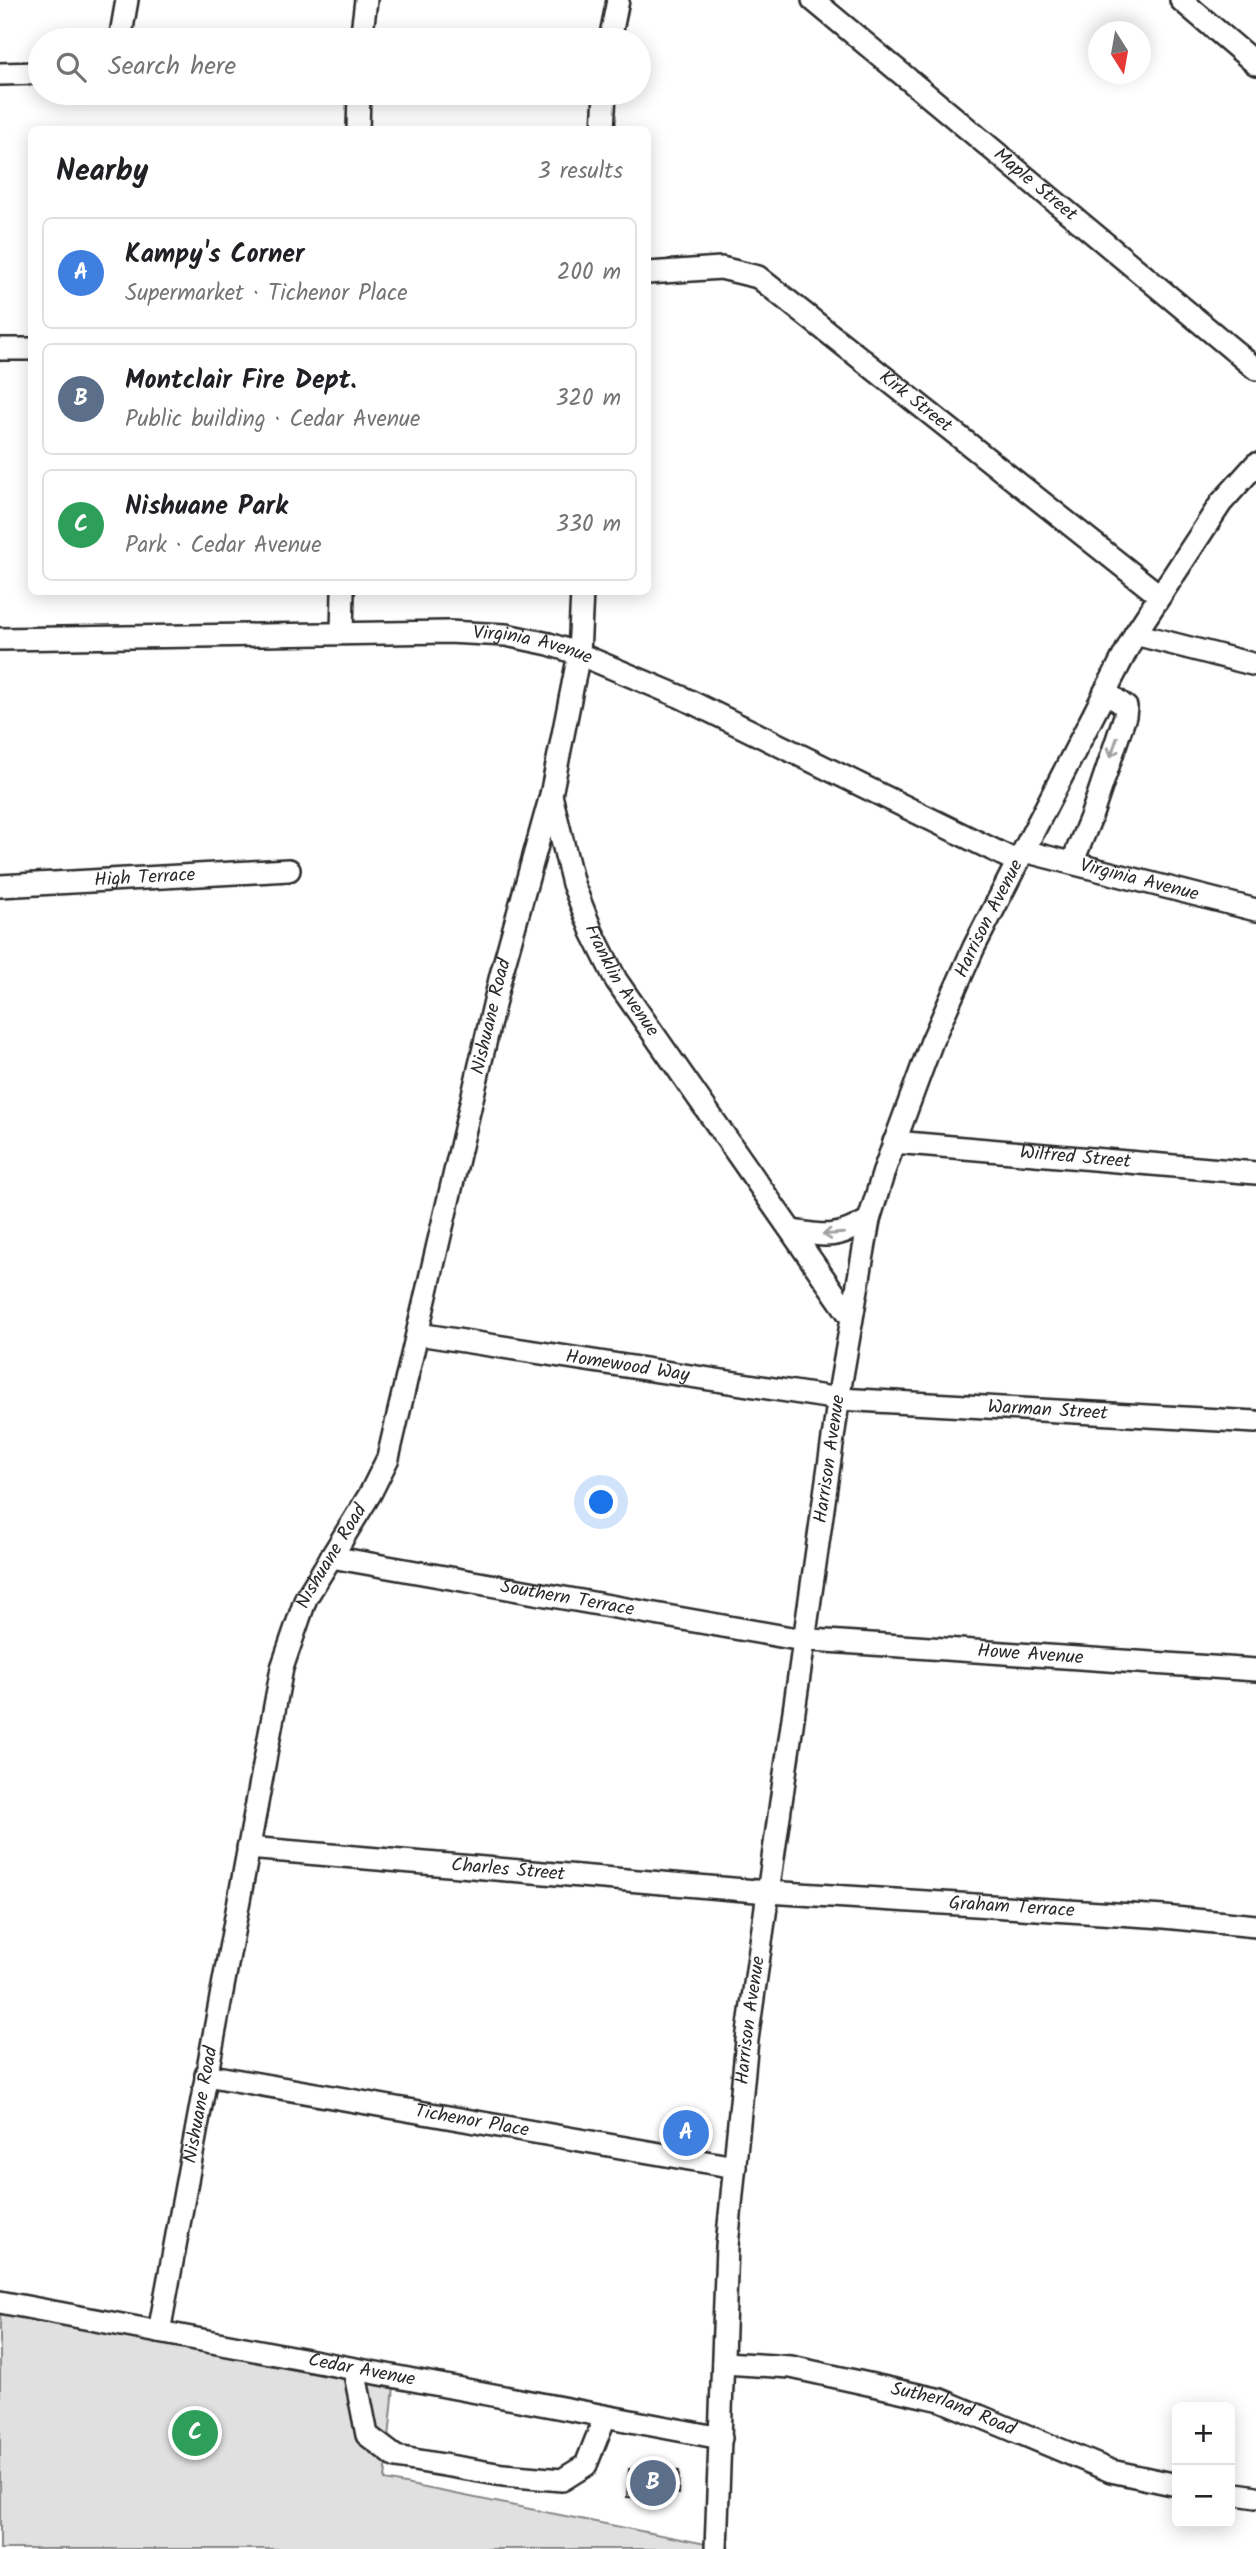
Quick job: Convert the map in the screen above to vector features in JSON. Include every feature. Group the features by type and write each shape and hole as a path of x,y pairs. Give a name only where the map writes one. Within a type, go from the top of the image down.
{"street":[{"path":"122,28 127,0"},
{"path":"362,28 366,0"},
{"path":"612,28 618,0"},
{"name":"Maple Street","path":"813,0 1256,369"},
{"path":"1181,0 1256,64"},
{"path":"0,75 28,74"},
{"path":"358,126 359,105"},
{"path":"603,126 604,105"},
{"name":"Kirk Street","path":"651,273 721,268 758,277 1160,596"},
{"path":"0,349 28,349"},
{"name":"Harrison Avenue","path":"716,2549 727,2246 747,2040 851,1317 869,1220 894,1142 932,1041 974,947 1105,691 1135,634 1221,503 1256,464"},
{"path":"342,633 343,595"},
{"name":"Franklin Avenue","path":"582,595 579,654 551,794 573,884 592,932 616,980 851,1317"},
{"name":"Virginia Avenue","path":"0,639 448,632 506,635 549,644 681,697 1021,856 1072,863 1256,910"},
{"path":"1135,634 1256,665"},
{"path":"1072,863 1091,817 1125,716 1126,707 1105,691"},
{"name":"Nishuane Road","path":"159,2332 282,1668 306,1598 370,1493 388,1458 501,975 551,794"},
{"name":"High Terrace","path":"0,887 289,870"},
{"name":"Wilfred Street","path":"894,1142 1256,1173"},
{"path":"793,1231 822,1236 846,1233 869,1220"},
{"name":"Homewood Way","path":"418,1334 839,1399"},
{"name":"Warman Street","path":"839,1399 1256,1422"},
{"name":"Southern Terrace","path":"331,1557 804,1639"},
{"name":"Howe Avenue","path":"804,1639 1256,1670"},
{"name":"Charles Street","path":"248,1848 768,1892"},
{"name":"Graham Terrace","path":"768,1892 1164,1917 1256,1926"},
{"name":"Tichenor Place","path":"206,2075 735,2167"},
{"name":"Cedar Avenue","path":"0,2302 720,2438"},
{"name":"Sutherland Road","path":"723,2363 791,2367 941,2400 1111,2472 1172,2484"},
{"path":"354,2369 367,2435 396,2457 503,2475 562,2480 586,2465 605,2417"},
{"path":"1235,2494 1256,2497"}],"shaded area":[{"path":"0,2305 394,2386 385,2480 711,2545 711,2549 0,2549"}],"building":[{"path":"629,2469 679,2471 678,2494 673,2494 672,2499 627,2497"}],"place":[{"name":"Kampy's Corner","path":"686,2133"},
{"name":"Nishuane Park","path":"195,2433"},
{"name":"Montclair Fire Dept.","path":"653,2483"}]}
